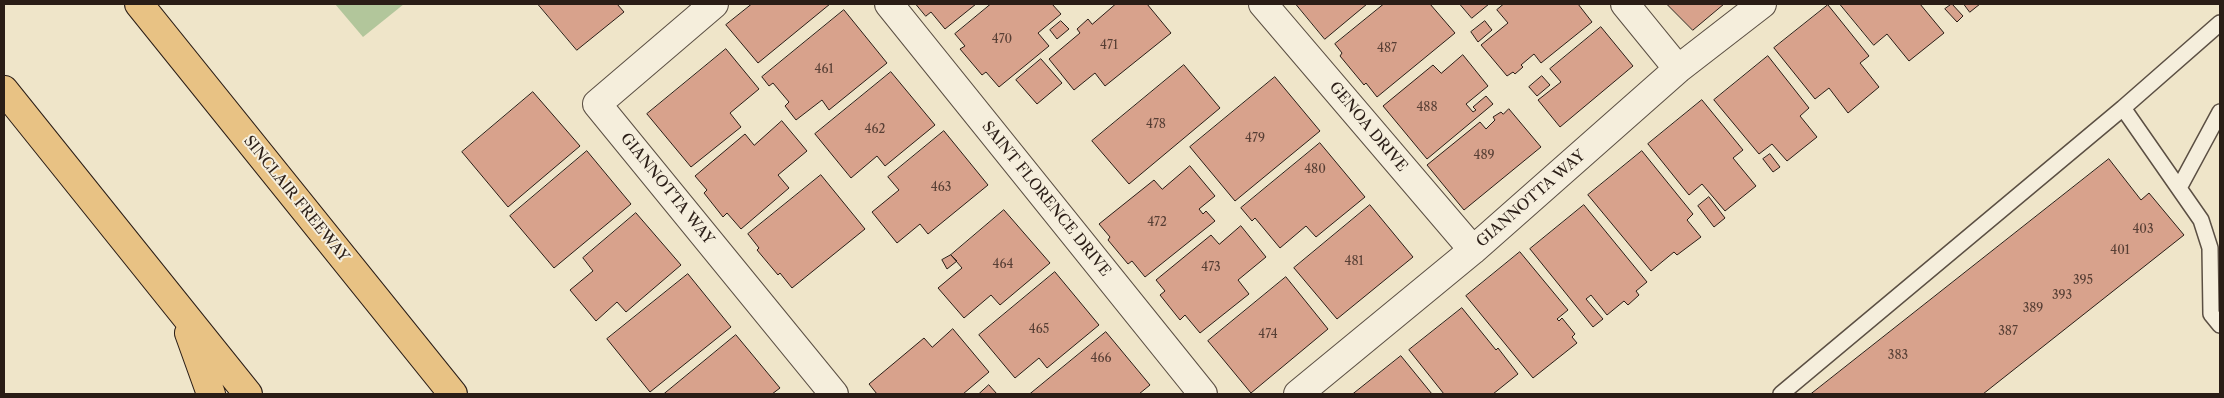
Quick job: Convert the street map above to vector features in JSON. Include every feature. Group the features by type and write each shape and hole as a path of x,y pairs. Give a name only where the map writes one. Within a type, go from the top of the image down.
{"highway":[{"name":"SINCLAIR FREEWAY","path":"139,4 453,394"},
{"path":"4,90 248,394"},
{"path":"276,174 468,394"},
{"path":"183,315 211,394"}],"street":[{"name":"GIANNOTTA WAY","path":"714,4 597,104 834,394"},
{"name":"SAINT FLORENCE DRIVE","path":"889,4 1203,394"},
{"name":"GENOA DRIVE","path":"1263,4 1473,250"},
{"path":"1625,4 1678,69"},
{"name":"GIANNOTTA WAY","path":"1298,394 1473,250 1678,69 1762,4"}],"lane":[{"path":"1782,394 2123,108 2220,23"},
{"path":"2123,108 2201,220 2210,248 2211,314 2220,325"},
{"path":"2179,188 2220,112"}],"green space":[{"path":"335,4 404,4 363,37"}],"building":[{"path":"538,4 617,4 624,12 577,50"},
{"path":"752,4 830,4 758,63 726,25"},
{"path":"916,4 976,4 945,29 931,12 926,16"},
{"path":"991,4 1052,4 1061,14 1038,33 1049,46 999,87 986,72 982,75 960,49 965,46 955,34"},
{"path":"1116,4 1147,4 1171,33 1105,86 1095,73 1074,90 1049,59 1080,33 1077,29 1088,19 1092,24"},
{"path":"1296,4 1367,4 1325,39"},
{"path":"1384,4 1430,4 1455,33 1377,97 1366,83 1364,85 1340,56 1342,53 1335,44"},
{"path":"1460,4 1489,4 1472,18"},
{"path":"1504,4 1578,4 1592,22 1541,63 1534,54 1521,65 1523,67 1515,74 1513,72 1507,76 1481,45 1508,23 1497,10"},
{"path":"1667,4 1724,4 1693,30"},
{"path":"1840,4 1920,4 1944,33 1909,61 1887,34 1874,45"},
{"path":"1952,4 1963,16 1957,22 1945,9"},
{"path":"1964,4 1980,4 1970,12"},
{"path":"1828,5 1869,56 1860,63 1879,87 1848,113 1829,88 1815,99 1774,48"},
{"path":"844,10 887,63 829,110 822,100 796,120 785,106 789,102 773,83 769,86 762,77"},
{"path":"1061,21 1069,29 1057,39 1050,30"},
{"path":"1485,21 1492,30 1478,42 1471,32"},
{"path":"1601,27 1633,66 1560,127 1538,100 1561,82 1550,69"},
{"path":"726,49 759,89 730,113 741,127 691,167 647,114"},
{"path":"1463,55 1488,86 1466,104 1473,112 1476,110 1473,107 1486,96 1493,104 1427,159 1383,106 1433,65 1441,73"},
{"path":"1768,56 1809,108 1800,116 1817,137 1787,161 1772,144 1759,154 1714,100"},
{"path":"1041,59 1062,83 1037,104 1016,80"},
{"path":"1184,65 1220,108 1129,184 1092,141"},
{"path":"891,72 935,125 885,166 877,156 851,178 815,134"},
{"path":"1542,76 1550,85 1537,96 1529,87"},
{"path":"1275,77 1320,131 1235,201 1190,147"},
{"path":"533,92 580,146 508,207 462,152"},
{"path":"1702,100 1743,150 1733,158 1756,186 1725,211 1702,184 1689,195 1648,144"},
{"path":"1509,109 1541,147 1464,210 1427,165 1480,122 1486,129 1495,120 1493,117 1501,112 1503,114"},
{"path":"782,121 807,151 778,175 789,188 741,229 727,213 723,217 704,193 707,190 695,176 745,134 754,145"},
{"path":"944,131 988,185 928,234 920,224 897,243 872,212 899,190 888,177"},
{"path":"1320,143 1365,197 1316,237 1306,226 1280,248 1255,218 1252,221 1241,208"},
{"path":"587,151 631,204 554,268 510,216"},
{"path":"1642,151 1693,214 1687,220 1701,237 1677,255 1674,252 1651,271 1588,195"},
{"path":"1770,154 1780,167 1773,172 1763,159"},
{"path":"2109,159 2141,200 2149,193 2184,235 1983,394 1811,394"},
{"path":"1190,166 1215,196 1199,209 1203,214 1206,211 1215,221 1145,277 1132,261 1128,264 1108,240 1110,237 1099,224 1154,180 1162,189"},
{"path":"821,175 865,229 792,288 757,250 759,248 748,234"},
{"path":"1709,197 1725,218 1714,227 1698,206"},
{"path":"1370,205 1413,257 1337,319 1294,268"},
{"path":"1584,205 1647,282 1636,291 1639,295 1628,305 1624,301 1607,315 1591,295 1586,299 1603,319 1593,327 1530,249"},
{"path":"1004,210 1050,263 1000,305 991,295 964,318 938,288 962,268 951,255"},
{"path":"636,213 681,265 626,312 617,302 596,321 570,290 593,271 583,258"},
{"path":"1241,226 1266,257 1238,280 1249,294 1200,333 1185,315 1180,320 1160,295 1165,291 1156,280 1211,235 1219,244"},
{"path":"1520,252 1568,310 1557,319 1559,321 1562,318 1575,334 1572,337 1577,343 1533,378 1466,296"},
{"path":"951,255 957,261 947,269 942,260"},
{"path":"1055,272 1099,325 1047,368 1039,358 1015,378 979,335"},
{"path":"688,274 731,327 650,392 607,339"},
{"path":"1286,277 1328,329 1251,393 1208,341"},
{"path":"1462,308 1496,350 1498,348 1518,374 1493,394 1444,394 1409,350"},
{"path":"953,329 989,372 963,394 877,394 869,384 924,338 932,347"},
{"path":"1106,332 1150,385 1139,394 1030,394"},
{"path":"736,335 780,388 772,394 664,394"},
{"path":"1401,356 1432,394 1353,394"},
{"path":"989,385 997,394 979,394"}]}
